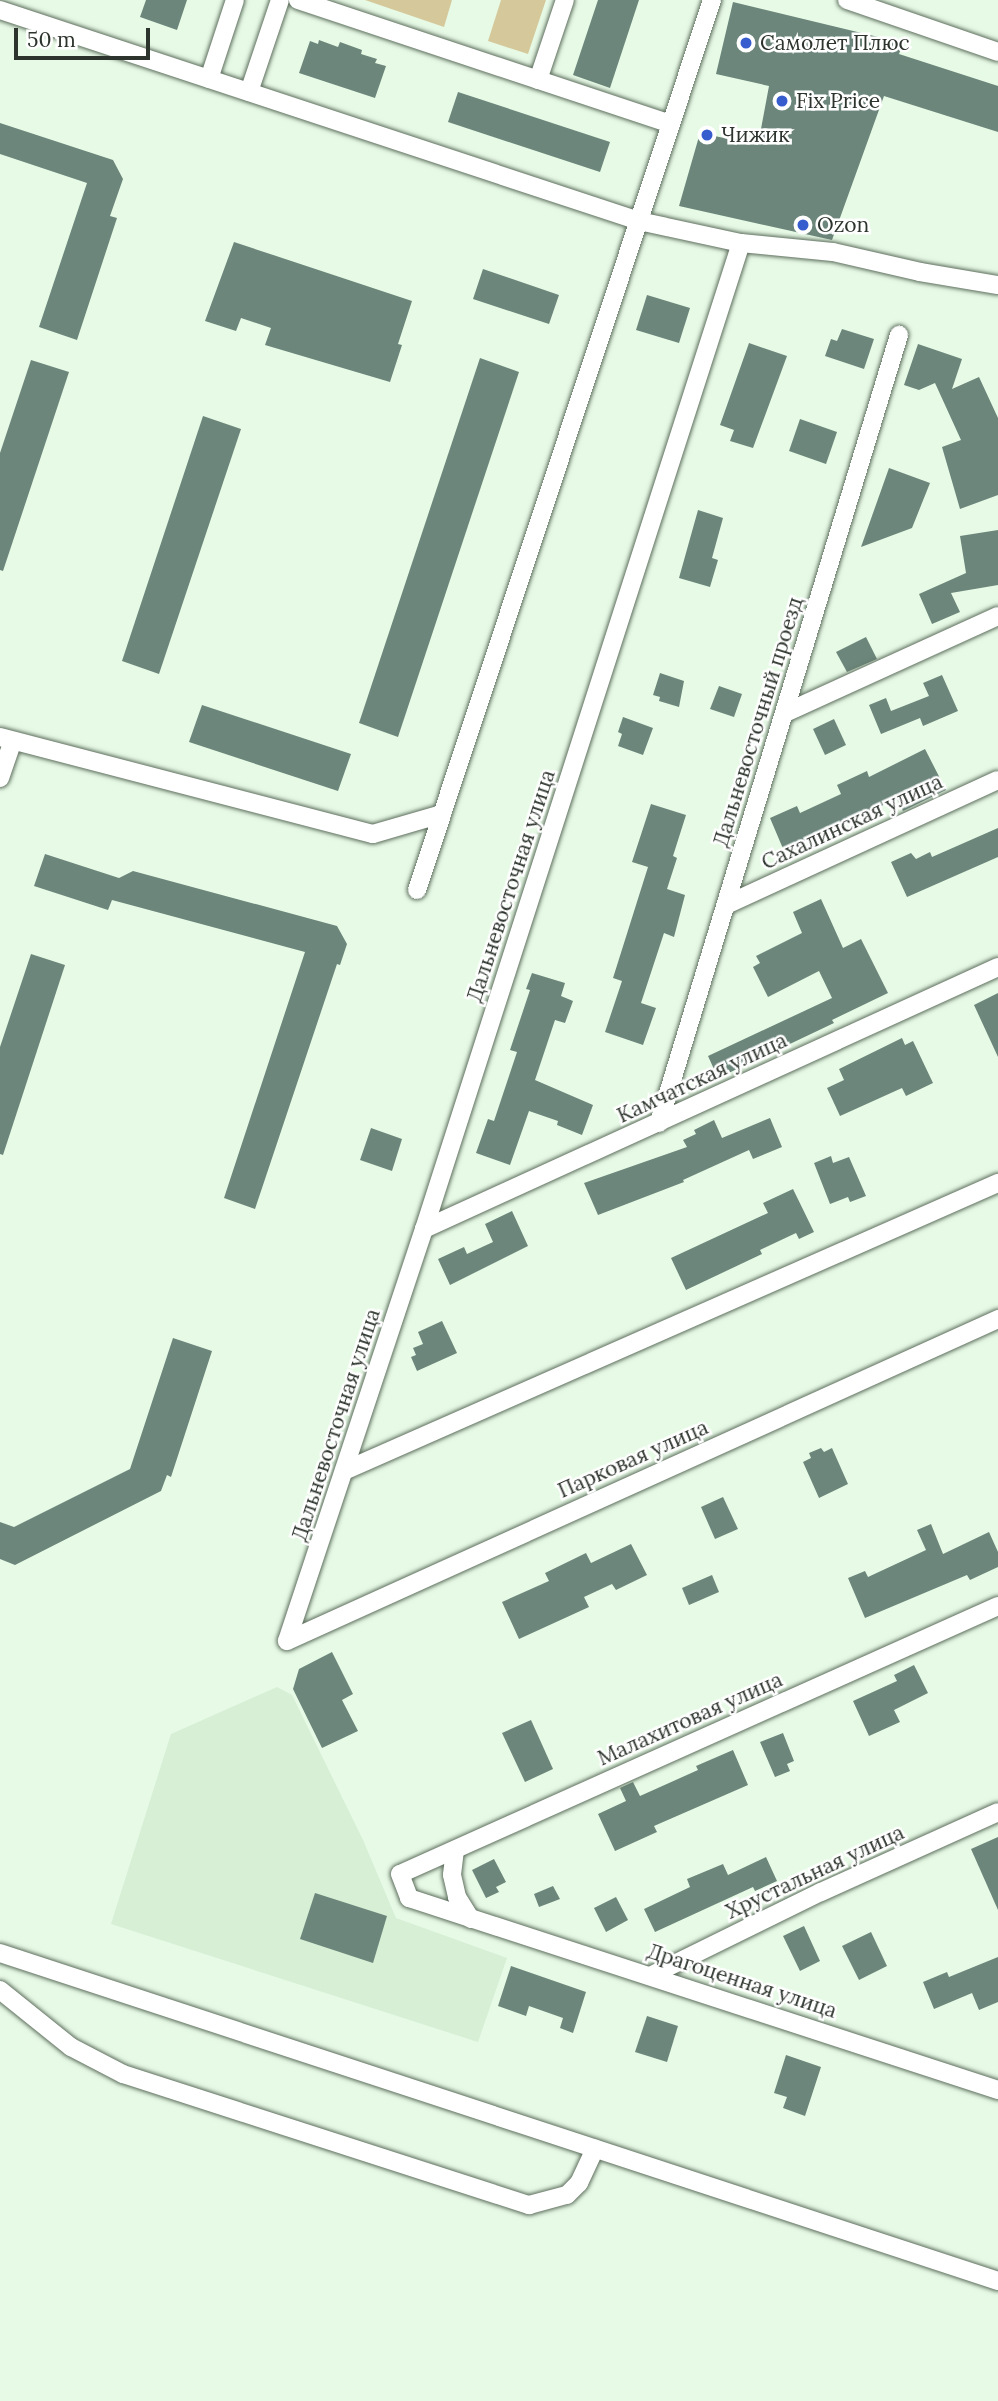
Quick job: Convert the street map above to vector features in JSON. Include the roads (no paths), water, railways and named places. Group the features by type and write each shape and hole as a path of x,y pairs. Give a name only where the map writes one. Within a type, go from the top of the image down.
{"street":[{"path":"209,79 235,0"},
{"path":"249,92 280,0"},
{"path":"298,0 671,124"},
{"path":"538,80 565,0"},
{"path":"417,890 712,0"},
{"path":"847,0 998,52"},
{"path":"0,10 639,221 741,243 833,253 998,285"},
{"name":"Дальневосточная улица","path":"287,1641 425,1229 741,243"},
{"name":"Дальневосточный проезд","path":"659,1123 899,335"},
{"path":"785,713 998,617"},
{"path":"0,778 6,739 373,834 442,814"},
{"name":"Сахалинская улица","path":"726,905 998,780"},
{"name":"Камчатская улица","path":"425,1229 998,967"},
{"path":"344,1471 998,1183"},
{"name":"Парковая улица","path":"287,1641 998,1319"},
{"name":"Малахитовая улица","path":"471,1919 410,1898 400,1874 998,1606"},
{"name":"Хрустальная улица","path":"652,1975 821,1892 998,1812"},
{"path":"455,1850 452,1875 457,1897 471,1919"},
{"name":"Драгоценная улица","path":"471,1919 652,1975 998,2090"},
{"path":"0,1953 998,2281"},
{"path":"0,1990 72,2047 123,2074 529,2205 567,2195 579,2183 595,2148"}],"place":[{"name":"Самолет Плюс","path":"746,43"},
{"name":"Fix Price","path":"782,101"},
{"name":"Чижик","path":"707,135"},
{"name":"Ozon","path":"803,225"}]}
